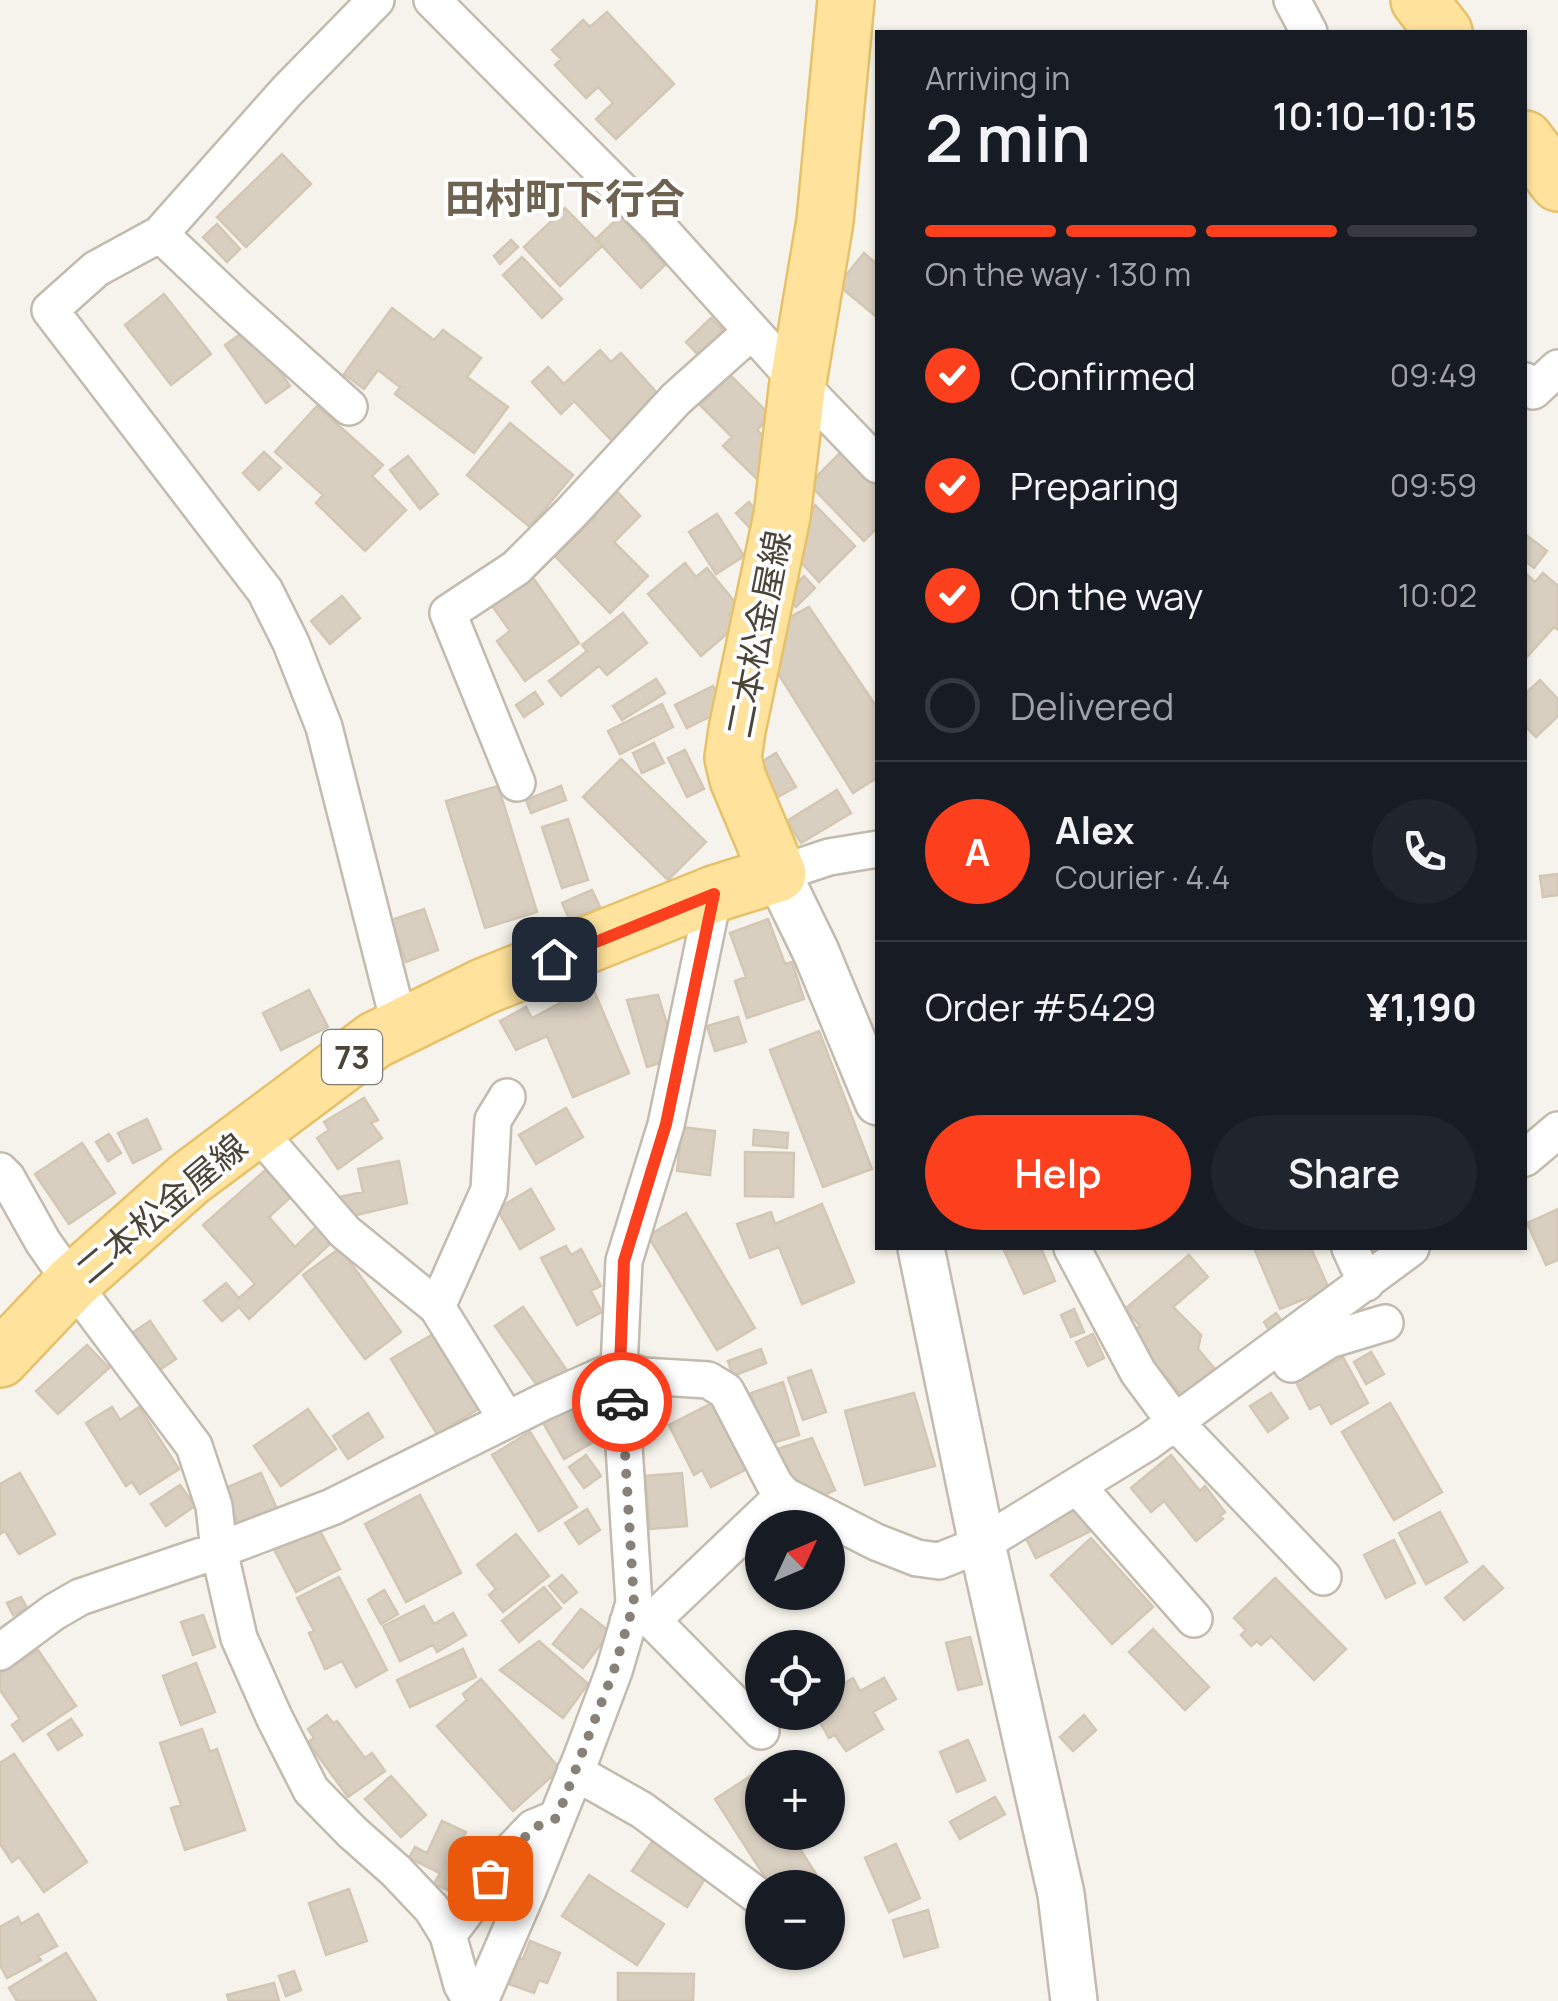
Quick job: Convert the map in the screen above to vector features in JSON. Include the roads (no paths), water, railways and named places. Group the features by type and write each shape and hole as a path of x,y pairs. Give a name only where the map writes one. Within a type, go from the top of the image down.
{"main road":[{"name":"二本松金屋線","path":"0,1359 72,1284 189,1179 375,1040 485,986 714,894 778,874 733,758 782,516 798,382 824,221 846,0"},
{"path":"1420,0 1442,30"},
{"path":"1527,142 1558,183"}],"street":[{"path":"376,0 160,234 96,269 50,310 264,591 291,643 324,727 400,1028"},
{"path":"432,0 660,229 875,463"},
{"path":"1292,0 1309,30"},
{"path":"160,234 349,406"},
{"path":"517,783 448,613 516,568 676,399 752,330"},
{"path":"1527,383 1533,391 1558,368"},
{"path":"875,848 829,857 778,874 816,952 875,1095"},
{"path":"714,894 666,1124 624,1261 620,1368 638,1619 745,1716"},
{"path":"438,1307 489,1190 494,1120 507,1096"},
{"path":"255,1128 345,1232 438,1307 507,1420"},
{"path":"1527,1156 1558,1130"},
{"path":"0,1171 72,1284 194,1446 214,1506 219,1550 239,1638 311,1790 432,1909 448,1935 462,1985 471,2001"},
{"path":"920,1250 1061,1894 1074,2001"},
{"path":"1073,1250 1138,1372 1188,1413 1324,1576"},
{"path":"1351,1250 1366,1283"},
{"path":"0,1652 80,1596 332,1507 620,1368 643,1376 708,1380 726,1391 775,1486 784,1495 876,1542 916,1558 939,1560 982,1544 1148,1442 1408,1250"},
{"path":"1188,1413 1230,1402 1329,1340 1386,1323"},
{"path":"1077,1486 1194,1619"},
{"path":"480,2001 638,1619 660,1613 784,1495"},
{"path":"576,1772 642,1810 745,1886"},
{"path":"448,1935 522,1839 533,1828 557,1818"}],"district":[{"name":"田村町下行合","path":"565,197"}]}
